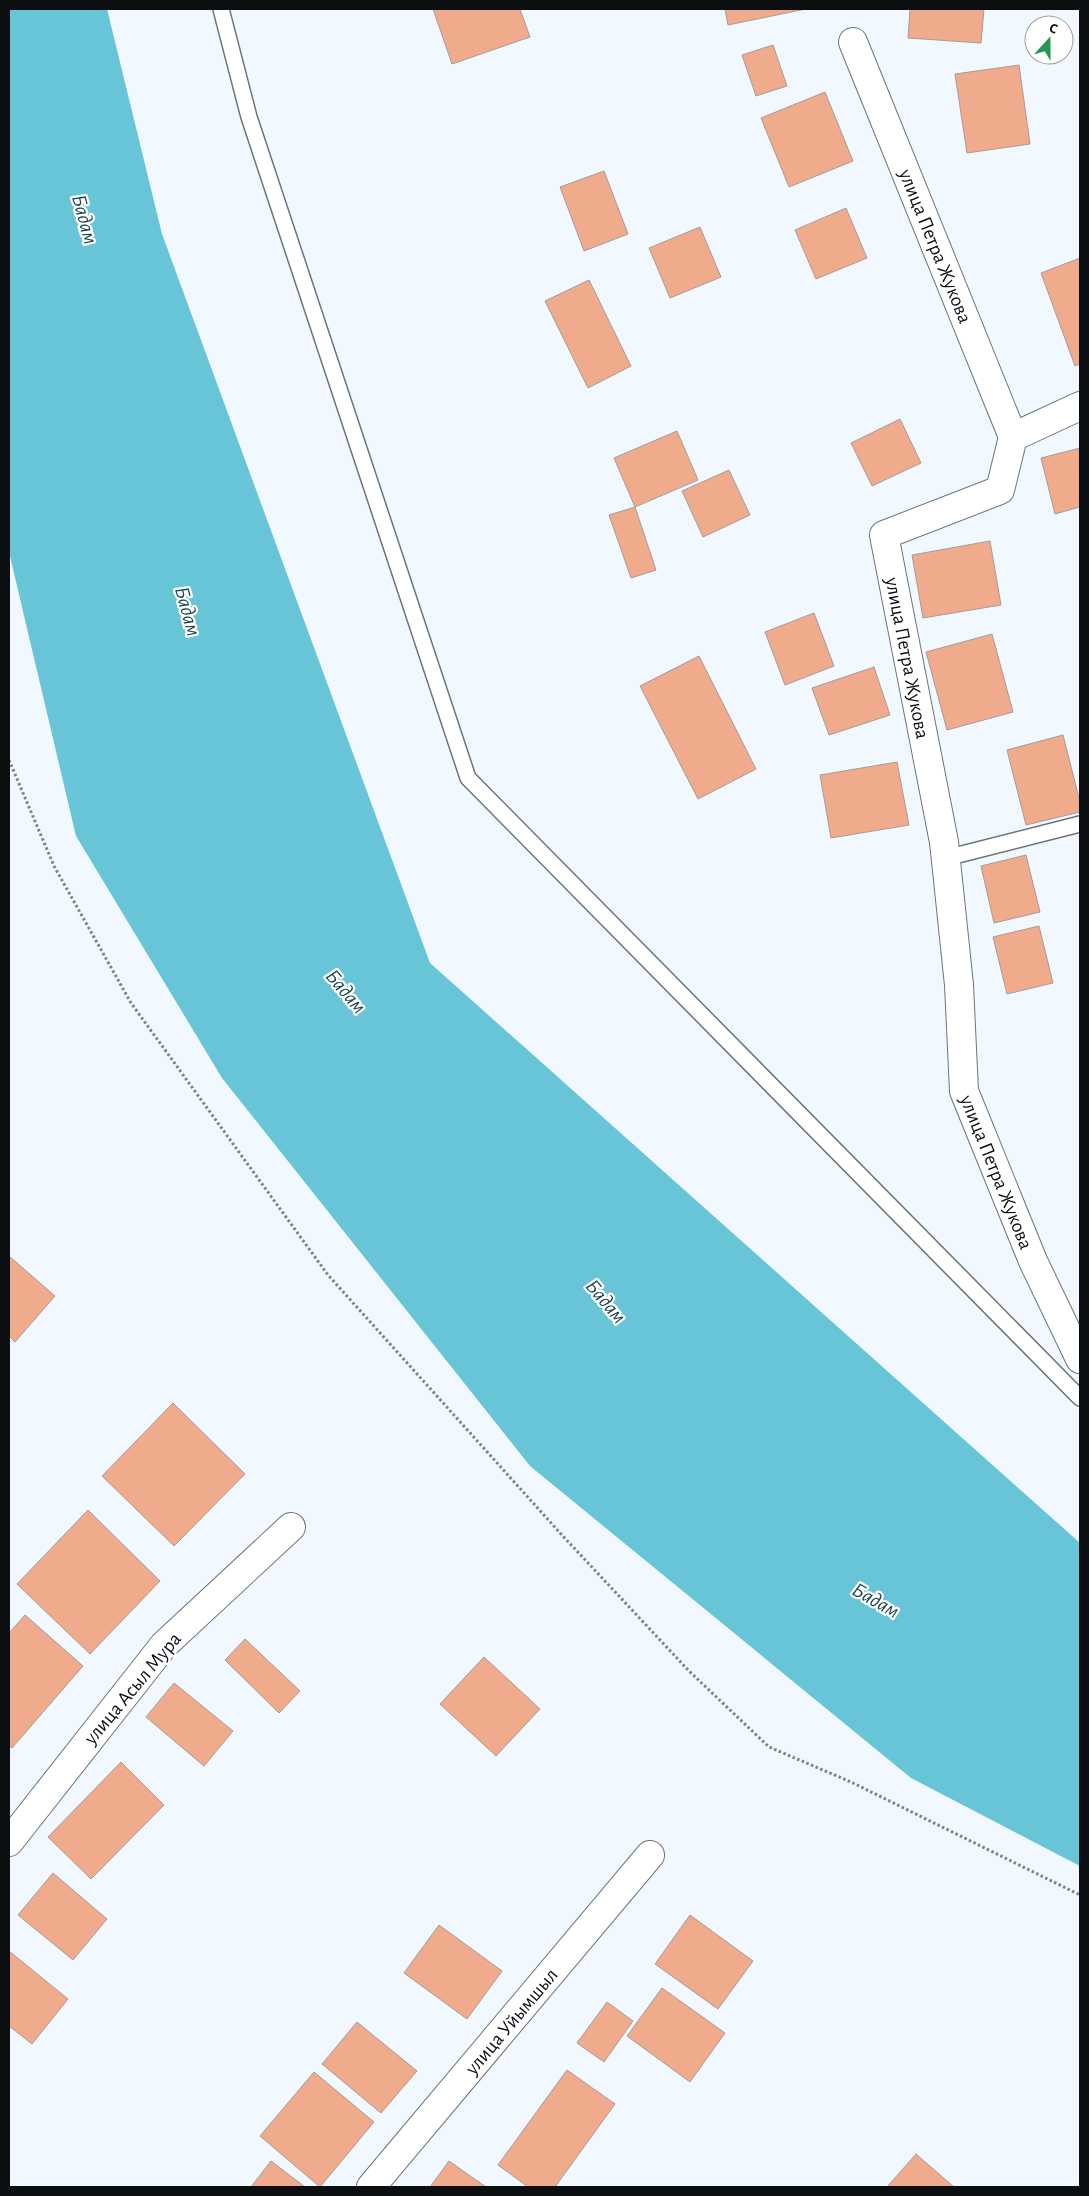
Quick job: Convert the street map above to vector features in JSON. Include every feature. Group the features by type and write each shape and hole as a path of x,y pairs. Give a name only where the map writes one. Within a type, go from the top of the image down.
{"street":[{"name":"улица Петра Жукова","path":"853,42 1013,437 1000,490 884,535 946,858 959,985 964,1090 1033,1261 1080,1360"},
{"path":"1013,437 1080,406"},
{"name":"улица Асыл Мура","path":"9,1842 164,1645 291,1527"},
{"name":"улица Уйымшыл","path":"371,2187 650,1855"}],"lane":[{"path":"221,9 249,118 468,778 1080,1398"},
{"path":"946,858 1080,824"}],"path":[{"path":"9,760 54,866 131,1003 328,1275 561,1534 676,1657 769,1747 850,1782 1080,1896"}],"water":[{"name":"Бадам","path":"9,9 107,9 162,234 430,963 1080,1543 1080,1866 911,1778 530,1466 222,1078 76,836 9,552"}],"building":[{"path":"433,9 520,9 530,37 452,64"},
{"path":"725,9 806,9 728,25"},
{"path":"910,9 984,9 981,43 908,38"},
{"path":"773,45 787,86 756,96 742,55"},
{"path":"1019,65 1030,144 967,153 955,74"},
{"path":"825,92 853,161 789,187 761,118"},
{"path":"604,171 628,234 584,251 560,187"},
{"path":"846,208 867,258 816,279 795,230"},
{"path":"700,227 721,277 670,298 649,248"},
{"path":"1080,258 1080,364 1075,366 1041,273"},
{"path":"589,280 631,366 588,388 545,301"},
{"path":"900,419 921,463 872,486 851,443"},
{"path":"677,431 698,480 635,507 614,458"},
{"path":"1080,448 1080,507 1055,514 1041,458"},
{"path":"729,470 750,515 703,537 682,491"},
{"path":"635,507 656,570 631,578 609,515"},
{"path":"990,541 1001,605 923,618 912,555"},
{"path":"814,613 834,666 785,685 765,632"},
{"path":"992,634 1013,712 947,730 926,652"},
{"path":"699,656 756,769 698,799 640,686"},
{"path":"874,667 890,715 829,735 812,688"},
{"path":"1063,735 1080,802 1080,812 1026,825 1007,750"},
{"path":"897,762 909,825 831,838 820,775"},
{"path":"1026,855 1040,912 994,923 981,866"},
{"path":"1039,926 1053,983 1007,994 993,937"},
{"path":"9,1256 55,1296 15,1342 9,1336"},
{"path":"173,1403 245,1474 174,1546 102,1476"},
{"path":"88,1510 160,1581 90,1654 17,1584"},
{"path":"25,1615 83,1666 12,1748 9,1746 9,1633"},
{"path":"245,1639 300,1691 279,1713 225,1660"},
{"path":"484,1657 540,1709 496,1756 440,1704"},
{"path":"174,1683 233,1731 204,1766 146,1717"},
{"path":"121,1762 164,1805 91,1879 48,1837"},
{"path":"53,1873 107,1919 73,1960 18,1915"},
{"path":"690,1915 753,1961 718,2009 655,1964"},
{"path":"439,1925 502,1971 467,2019 404,1973"},
{"path":"9,1951 68,1999 32,2044 9,2026"},
{"path":"662,1988 725,2033 690,2082 627,2036"},
{"path":"607,2002 633,2021 604,2062 577,2043"},
{"path":"357,2022 417,2071 381,2113 322,2064"},
{"path":"567,2070 615,2104 555,2187 528,2187 498,2165"},
{"path":"314,2072 374,2122 320,2187 260,2136"},
{"path":"916,2154 954,2187 887,2187"},
{"path":"271,2161 305,2187 251,2187"},
{"path":"449,2161 486,2187 430,2187"}]}
